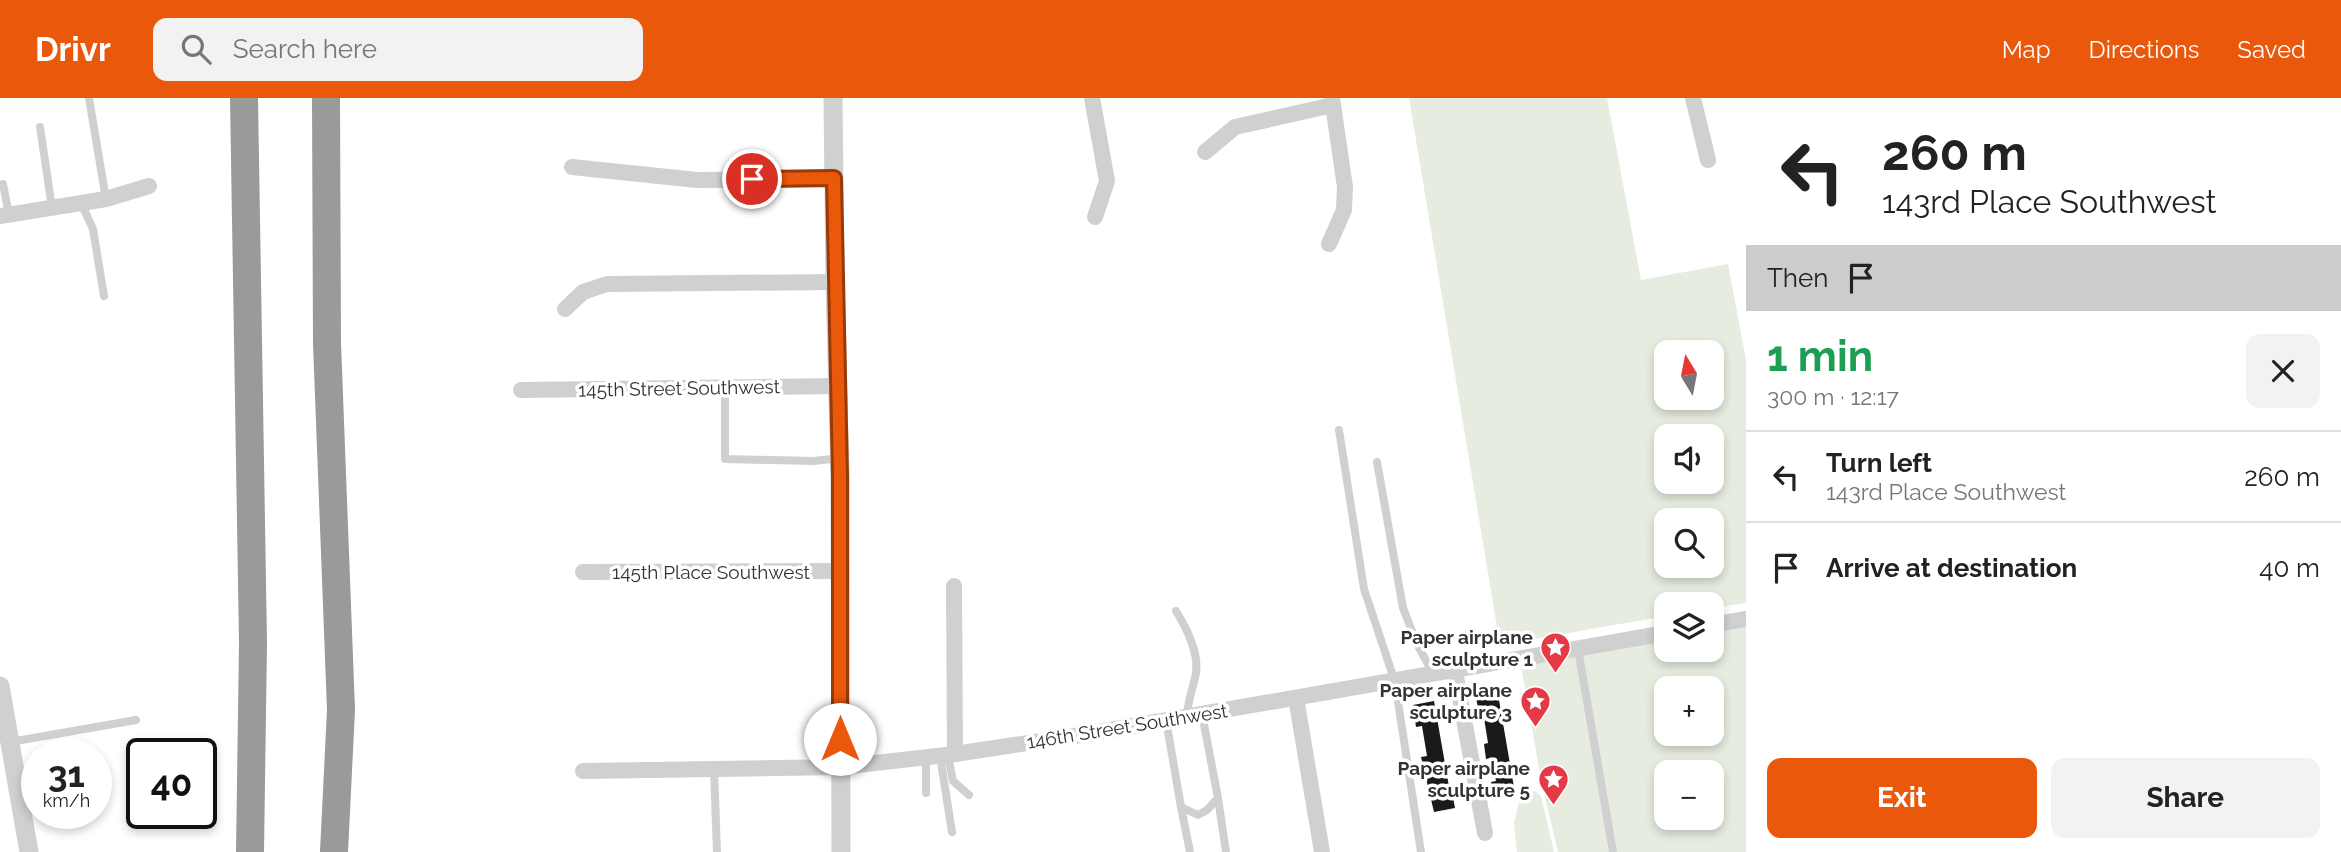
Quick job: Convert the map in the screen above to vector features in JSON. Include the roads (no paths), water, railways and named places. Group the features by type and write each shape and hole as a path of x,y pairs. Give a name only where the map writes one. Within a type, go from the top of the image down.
{"highway":[{"path":"244,98 253,643 250,852"},
{"path":"326,98 327,342 341,710 334,852"}],"street":[{"path":"833,98 840,458 841,852"},
{"path":"1092,98 1107,181 1095,217"},
{"path":"1693,98 1709,160"},
{"path":"1205,152 1235,127 1333,102 1345,187 1343,210 1329,244"},
{"path":"572,167 697,180 834,178"},
{"path":"5,215 106,199 149,186"},
{"path":"565,309 583,292 607,284 835,282"},
{"name":"145th Street Southwest","path":"521,390 838,386"},
{"name":"145th Place Southwest","path":"583,572 840,571"},
{"path":"942,756 954,586"},
{"path":"1724,623 1746,619"},
{"name":"146th Street Southwest","path":"583,771 840,767 942,756 1434,675 1654,635"},
{"path":"1455,671 1485,833"},
{"path":"0,686 29,852"},
{"path":"1296,698 1322,852"}],"lane":[{"path":"89,98 106,199"},
{"path":"40,127 52,208"},
{"path":"3,184 5,215"},
{"path":"81,203 93,229 104,296"},
{"path":"725,388 725,459 814,461 840,458"},
{"path":"1339,430 1364,589 1395,681 1422,852"},
{"path":"1377,462 1403,608 1417,644 1434,675"},
{"path":"1175,611 1188,630 1196,669 1188,696 1217,798 1226,852"},
{"path":"1578,649 1614,852"},
{"path":"10,742 136,720"},
{"path":"1166,720 1190,852"},
{"path":"926,793 942,756"},
{"path":"942,756 953,781 969,795"},
{"path":"942,756 952,832"},
{"path":"714,769 717,852"},
{"path":"1181,807 1198,815 1208,810 1217,798"}],"place":[{"name":"Paper airplane sculpture 1","path":"1556,675"},
{"name":"Paper airplane sculpture 3","path":"1535,728"},
{"name":"Paper airplane sculpture 5","path":"1553,806"}]}
